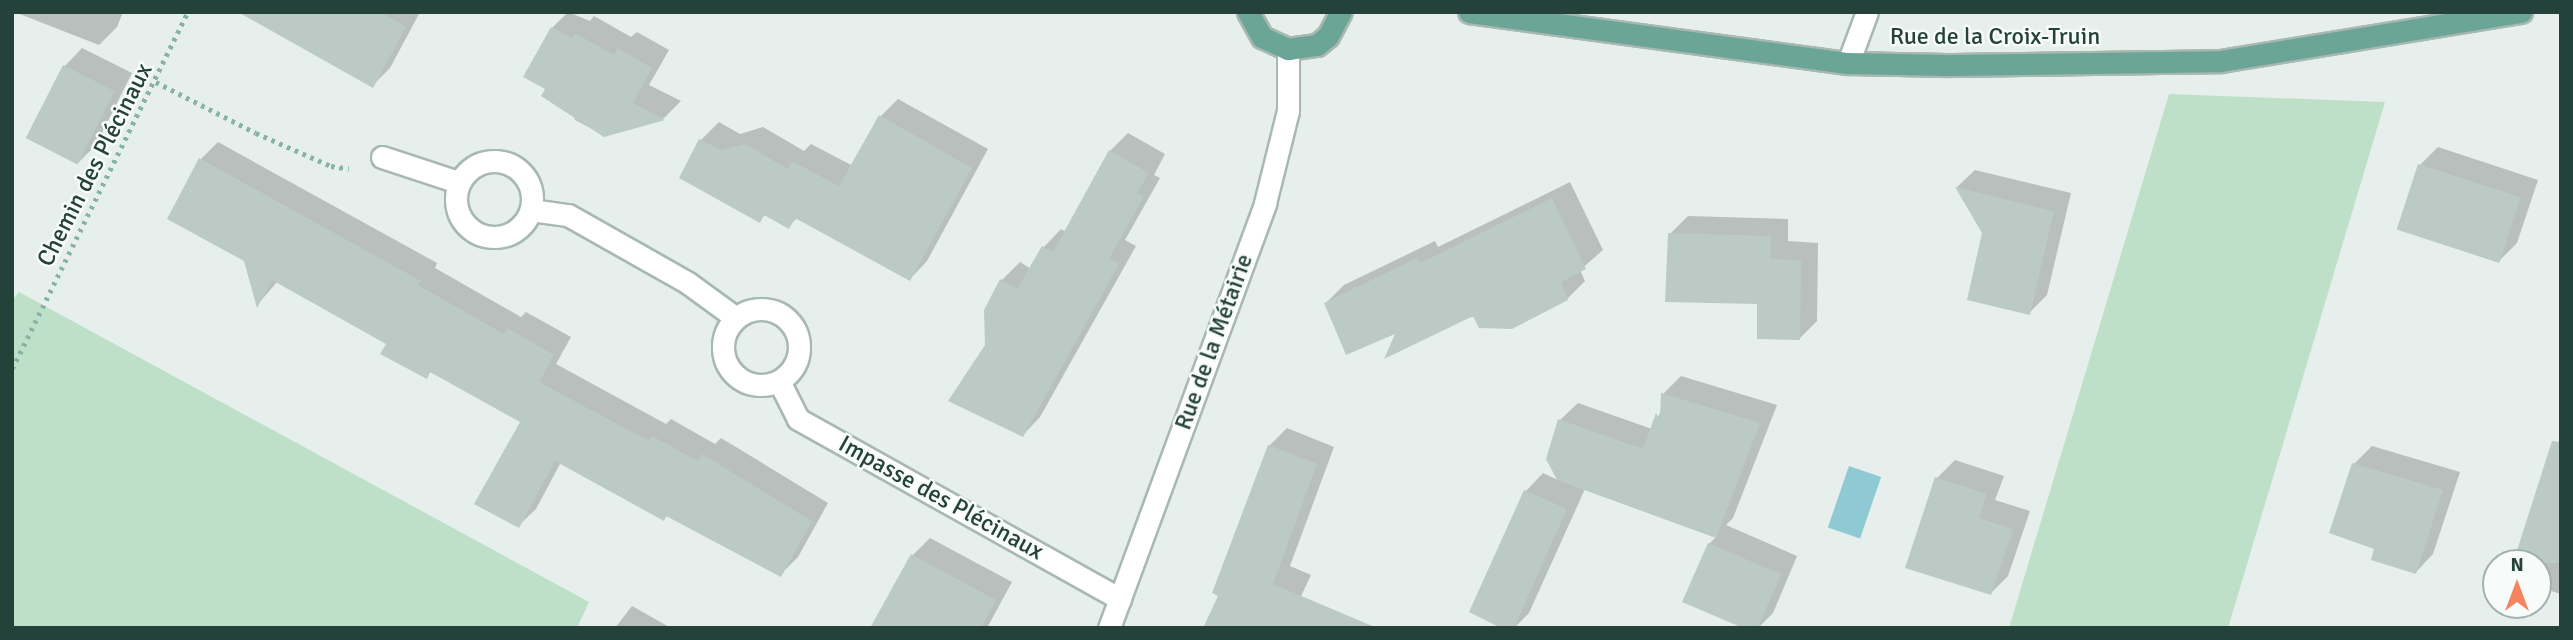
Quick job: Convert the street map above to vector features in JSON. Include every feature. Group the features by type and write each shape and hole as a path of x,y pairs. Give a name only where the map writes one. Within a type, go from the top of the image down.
{"main road":[{"path":"1248,12 1262,37 1288,49 1317,45 1328,37 1341,12"},
{"name":"Rue de la Croix-Truin","path":"1469,12 1848,63 2221,61 2521,12"}],"street":[{"path":"1848,63 1867,12"},
{"name":"Rue de la Métairie","path":"1109,628 1265,203 1288,111 1288,49"},
{"path":"382,157 458,182"},
{"path":"501,161 523,173 532,197 531,210 516,230 492,237 480,235 460,219 455,195 458,182 476,164 501,161"},
{"path":"531,210 568,215 688,283 736,318"},
{"path":"773,310 793,326 799,338 797,363 779,381 754,384 733,373 726,363 724,338 736,318 747,311 773,310"},
{"name":"Impasse des Plécinaux","path":"779,381 798,418 1120,599"}],"path":[{"name":"Chemin des Plécinaux","path":"12,369 156,82 188,12"},
{"path":"156,82 331,166 370,173 382,157"}],"green space":[{"path":"2169,94 2385,102 2228,628 2009,628"},
{"path":"19,292 589,602 577,628 12,628 12,301"}],"water":[{"path":"1849,466 1881,477 1860,539 1828,527"}],"building":[{"path":"238,12 381,12 406,27 373,88"},
{"path":"551,27 572,38 575,33 614,55 618,48 652,68 633,103 665,120 604,137 541,96 545,89 523,77"},
{"path":"63,65 115,91 77,164 26,138"},
{"path":"879,115 972,168 910,281 795,218 789,229 764,215 760,223 679,178 699,139 721,150 745,144 788,169 792,161 839,186"},
{"path":"1109,150 1149,173 1137,193 1144,196 1109,259 1119,264 1023,437 948,401 985,345 984,310 1000,279 1017,289 1042,246 1053,252"},
{"path":"199,158 421,281 418,285 504,334 507,328 554,355 539,382 649,441 652,436 698,461 702,454 812,521 781,577 666,516 664,521 555,461 519,528 474,504 520,422 430,372 427,379 380,354 386,344 272,280 257,308 244,261 167,219"},
{"path":"2418,164 2521,197 2499,263 2397,230"},
{"path":"1955,187 2054,211 2030,315 1967,300 1982,233"},
{"path":"1552,198 1586,269 1561,282 1568,300 1512,329 1479,328 1473,316 1384,359 1395,334 1346,355 1324,303 1417,258 1420,263"},
{"path":"1668,233 1771,236 1771,259 1801,260 1800,340 1757,339 1757,304 1665,302"},
{"path":"1661,393 1760,423 1716,538 1557,480 1546,459 1558,419 1643,449 1656,413 1660,421"},
{"path":"2552,441 2561,442 2561,563 2552,563 2552,549 2517,549"},
{"path":"1268,445 1317,464 1273,584 1377,628 1203,628 1218,596 1212,593"},
{"path":"2352,463 2443,490 2416,574 2371,560 2374,549 2329,533"},
{"path":"1935,477 1987,494 1979,518 2013,529 1991,595 1905,568"},
{"path":"1524,490 1567,509 1514,628 1501,628 1469,612"},
{"path":"1708,543 1781,574 1758,628 1743,628 1682,602"},
{"path":"911,554 996,600 981,628 870,628"}]}
